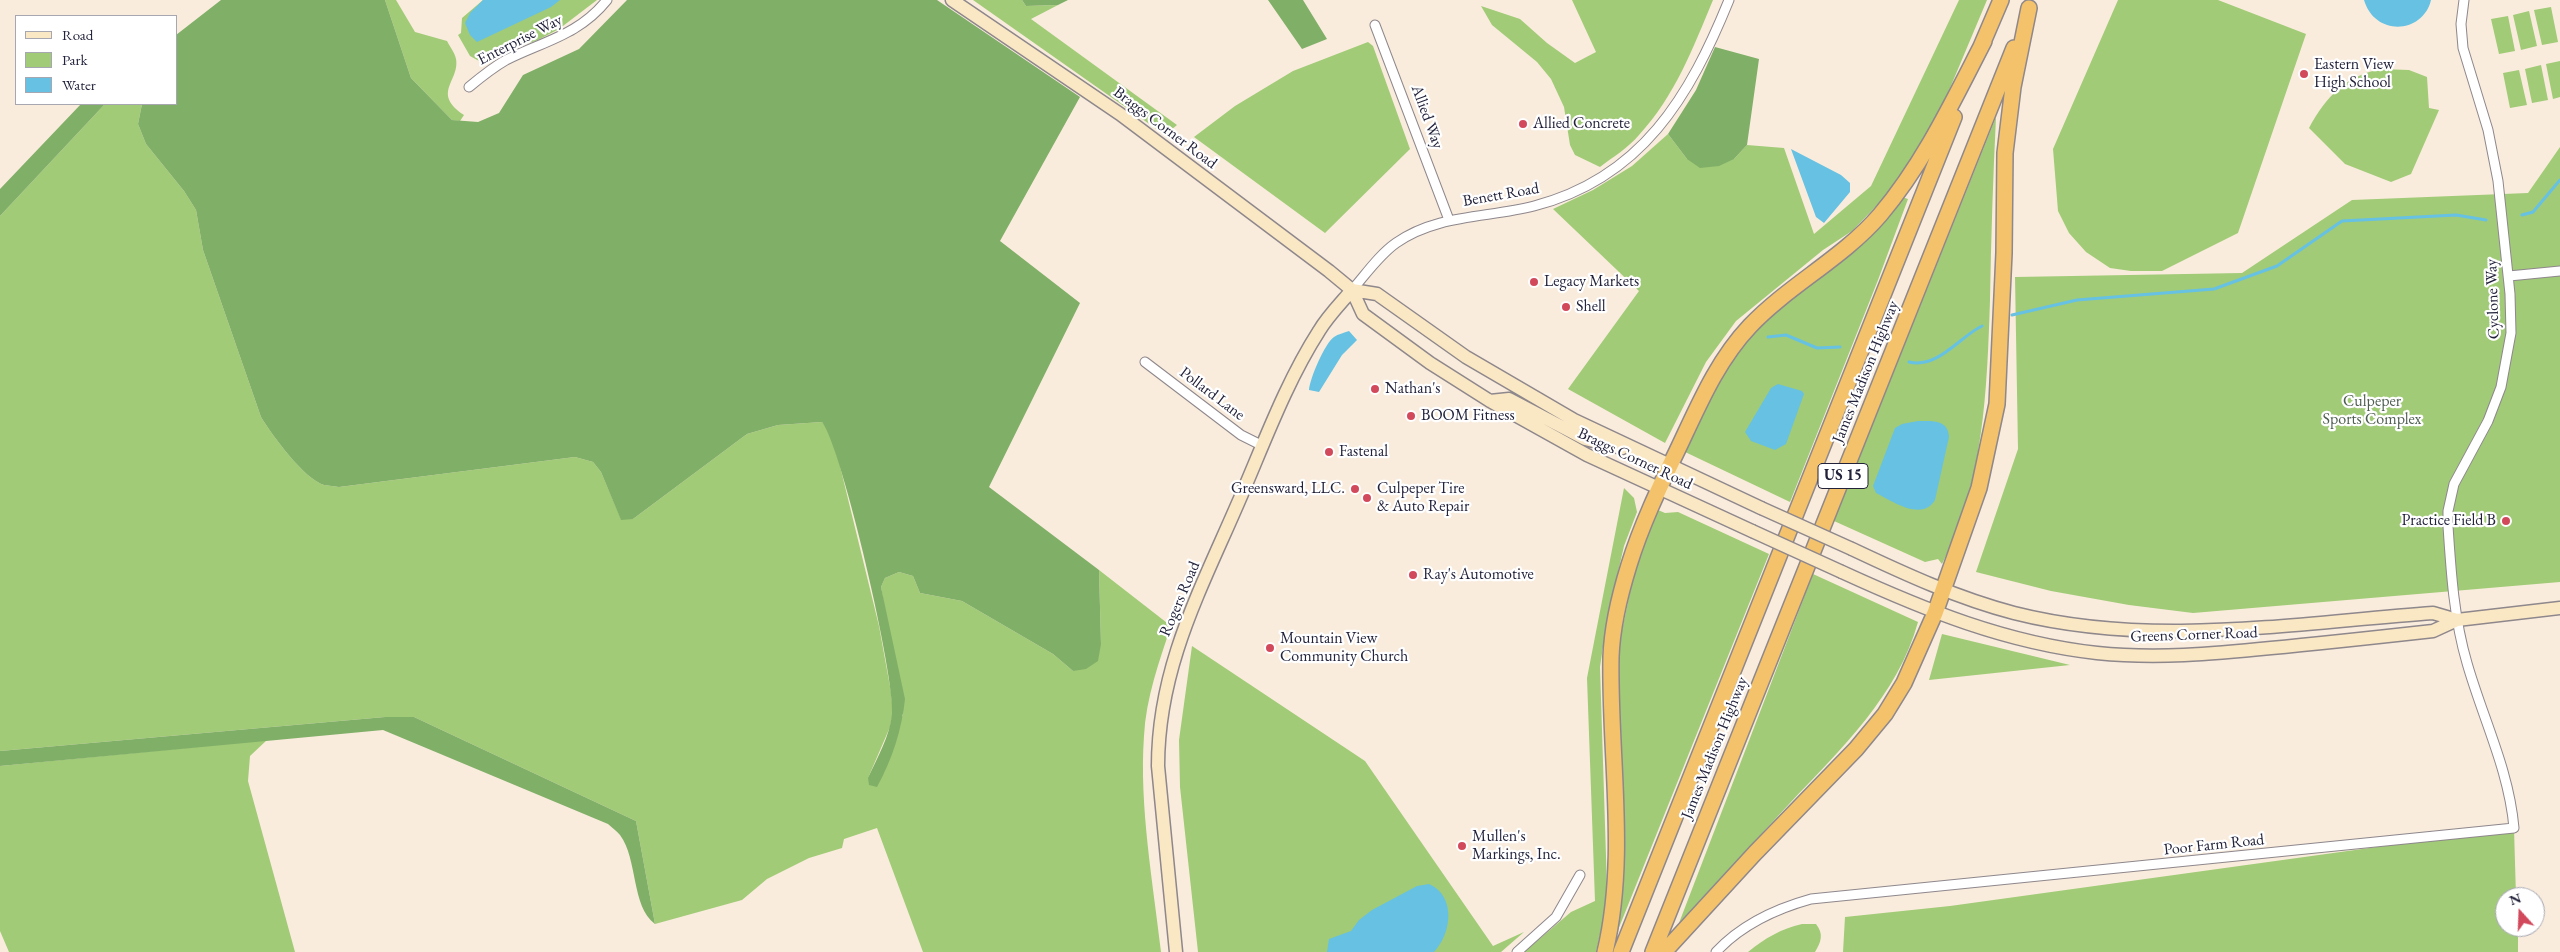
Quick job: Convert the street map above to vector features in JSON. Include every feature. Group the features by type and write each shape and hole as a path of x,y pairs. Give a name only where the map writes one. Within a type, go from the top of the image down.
{"highway":[{"name":"James Madison Highway","path":"1621,952 2001,0"},
{"name":"James Madison Highway","path":"1652,952 2031,4"},
{"path":"1664,952 1755,853 1856,750 1885,714 1904,683 1935,613 1979,488 1997,404 2004,253 2005,153 2012,87 2031,4"},
{"path":"1605,952 1611,924 1616,849 1611,654 1628,567 1659,489 1710,381 1750,326 1845,249 1878,218 1902,189 1944,118 1984,41"}],"main road":[{"name":"Braggs Corner Road","path":"952,0 1120,114 1352,290 1377,294 1493,374 1574,420 1640,452 1943,590"},
{"name":"Braggs Corner Road","path":"1352,290 1363,314 1430,363 1490,401 1587,455 1935,613"},
{"name":"Rogers Road","path":"1176,952 1159,791 1158,738 1166,685 1182,633 1263,446 1311,344 1324,323 1352,290"},
{"path":"1490,401 1509,399 1590,441 1640,452"},
{"name":"Greens Corner Road","path":"1943,590 2015,613 2060,622 2121,630 2195,632 2433,614 2457,620"},
{"name":"Greens Corner Road","path":"1935,613 1986,630 2033,642 2097,653 2138,656 2209,654 2433,631 2457,620 2560,608"}],"street":[{"name":"Enterprise Way","path":"469,87 488,71 508,59 564,36 588,20 608,0"},
{"name":"Benett Road","path":"1352,290 1395,244 1409,235 1448,220 1515,210 1551,201 1608,173 1646,143 1681,100 1711,45 1729,0"},
{"name":"Cyclone Way","path":"2457,620 2448,526 2450,497 2459,471 2488,421 2502,387 2511,333 2509,276 2494,157 2482,107 2463,48 2461,24 2464,0"},
{"name":"Allied Way","path":"1375,25 1448,220"},
{"path":"2509,276 2560,271"},
{"name":"Pollard Lane","path":"1144,362 1241,435 1263,446"},
{"name":"Poor Farm Road","path":"1716,952 1736,933 1751,923 1780,908 1811,899 2514,828 2510,792 2467,665 2457,620"},
{"path":"1517,952 1556,917 1580,875"}],"green space":[{"path":"221,0 385,0 411,78 452,120 478,122 499,113 523,75 579,49 627,0 937,0 1080,97 1000,241 1080,303 989,487 1099,570 1101,644 1098,661 1086,669 1073,671 1053,654 962,601 920,593 913,576 899,572 885,578 881,587 905,699 896,744 877,787 869,785 868,778 883,747 892,714 886,658 854,516 831,440 822,422 778,425 747,434 633,519 621,520 601,472 593,462 575,457 339,487 324,485 316,481 289,456 261,417 203,250 196,210 184,191 146,144 138,124 142,105 178,105 178,33"},
{"path":"385,0 396,0 415,32 447,41 454,52 456,67 448,93 449,100 454,107 464,115 460,121 452,120 411,78"},
{"path":"483,0 597,0 559,29 538,40 479,61 470,56 458,35 461,33 462,18"},
{"path":"973,0 1022,0 1026,6 1058,5 1031,19 1177,125 1165,135"},
{"path":"1022,0 1068,0 1058,5 1026,6"},
{"path":"1268,0 1303,0 1327,39 1302,49"},
{"path":"1572,0 1713,0 1682,71 1663,104 1635,140 1600,167 1575,155 1570,145 1564,107 1551,79 1537,62 1492,25 1481,6 1520,19 1547,43 1575,63 1596,52"},
{"path":"1959,0 1987,0 1937,119 1890,192 1852,231 1823,250 1736,321 1706,362 1665,443 1568,389 1639,291 1553,209 1593,190 1632,166 1668,134 1687,159 1734,159 1747,145 1784,148 1814,234 1871,186"},
{"path":"2118,0 2218,0 2306,34 2238,233 2162,271 2131,271 2110,268 2086,252 2069,233 2058,211 2053,149"},
{"path":"2551,7 2558,42 2542,45 2534,10"},
{"path":"2529,11 2537,46 2521,50 2513,15"},
{"path":"2508,16 2515,51 2499,54 2491,19"},
{"path":"1368,42 1373,46 1410,149 1325,233 1194,137 1235,106 1293,71"},
{"path":"1715,47 1759,59 1747,145 1734,159 1719,166 1700,168 1687,159 1668,134 1696,90"},
{"path":"2560,61 2560,97 2553,99 2546,64"},
{"path":"2541,65 2548,100 2532,103 2525,69"},
{"path":"2382,69 2409,70 2427,77 2429,108 2439,110 2411,174 2391,182 2345,164 2309,128 2330,97 2338,89 2358,76"},
{"path":"2519,70 2527,105 2510,108 2503,73"},
{"path":"80,105 104,105 0,216 0,189"},
{"path":"104,105 142,105 138,124 146,144 184,191 196,210 203,250 261,417 280,445 298,466 324,485 339,487 575,457 593,462 601,472 621,519 633,519 747,434 778,425 822,422 828,429 839,462 879,626 891,692 893,713 890,727 868,778 903,715 881,587 885,578 899,572 913,576 920,593 962,601 1053,654 1073,671 1101,644 1099,570 1171,626 1147,708 1143,763 1145,817 1161,952 923,952 877,828 844,839 842,848 809,858 767,879 742,900 655,924 636,821 414,717 385,717 0,751 0,216"},
{"path":"1996,117 1989,334 1981,435 1967,501 1956,533 1942,564 1938,559 1925,562 1834,521"},
{"name":"Culpeper Sports Complex","path":"2560,147 2560,582 2193,613 2129,605 2051,591 1976,572 2018,449 2015,277 2242,273 2352,200 2528,193"},
{"path":"1902,197 1908,199 1790,502 1683,451 1721,377 1745,343 1759,327 1791,298 1859,245 1889,214"},
{"path":"1624,488 1634,498 1637,512 1624,546 1607,620 1600,667 1607,888 1604,917 1596,952 1524,952 1571,912 1595,901 1587,678"},
{"path":"1658,510 1665,513 1678,512 1769,554 1616,935 1620,853 1619,645 1634,573 1652,519"},
{"path":"1813,574 1918,622 1909,649 1897,673 1866,720 1679,923"},
{"path":"1942,634 2070,665 1929,680"},
{"path":"1192,646 1365,761 1493,946 1524,932 1501,952 1198,952 1180,787 1179,740"},
{"path":"385,717 414,717 636,821 655,924 647,916 642,906 626,845 619,834 608,824 383,730 0,766 0,751"},
{"path":"267,740 250,756 248,781 295,952 9,952 0,931 0,766"},
{"path":"2514,828 2516,887 2495,887 2495,937 2518,937 2518,952 1843,952 1845,917 1950,906"},
{"path":"1802,924 1816,924 1820,931 1821,938 1815,952 1748,952 1774,935"}],"water":[{"path":"483,0 560,0 551,7 477,42 470,35 465,23 470,13"},
{"path":"2364,0 2431,0 2419,20 2399,27 2388,25 2378,20 2370,12"},
{"path":"1791,149 1841,175 1850,183 1850,192 1824,223 1816,217"},
{"path":"1349,331 1357,340 1342,355 1319,392 1309,390 1315,370 1326,346 1334,337"},
{"path":"1778,384 1802,391 1804,394 1786,444 1775,450 1751,441 1745,432 1771,388"},
{"path":"1934,421 1942,424 1946,427 1949,437 1935,500 1923,509 1915,510 1898,505 1876,493 1873,486 1895,428 1902,424"},
{"path":"1429,884 1444,897 1448,915 1445,935 1434,952 1327,952 1329,939 1351,931 1359,920 1372,910 1417,886"}],"waterway":[{"path":"2522,215 2533,212 2560,180"},
{"path":"2012,315 2077,300 2214,289 2277,266 2342,221 2456,215 2486,220"},
{"path":"1909,362 1920,363 1939,357 1982,326"},
{"path":"1768,337 1786,335 1817,348 1840,347"}],"place":[{"name":"Eastern View High School","path":"2304,74"},
{"name":"Allied Concrete","path":"1523,124"},
{"name":"Legacy Markets","path":"1534,282"},
{"name":"Shell","path":"1566,307"},
{"name":"Nathan's","path":"1375,389"},
{"name":"BOOM Fitness","path":"1411,416"},
{"name":"Fastenal","path":"1329,452"},
{"name":"Greensward, LLC.","path":"1355,489"},
{"name":"Culpeper Tire & Auto Repair","path":"1367,498"},
{"name":"Practice Field B","path":"2506,521"},
{"name":"Ray's Automotive","path":"1413,575"},
{"name":"Mountain View Community Church","path":"1270,648"},
{"name":"Mullen's Markings, Inc.","path":"1462,846"}]}
